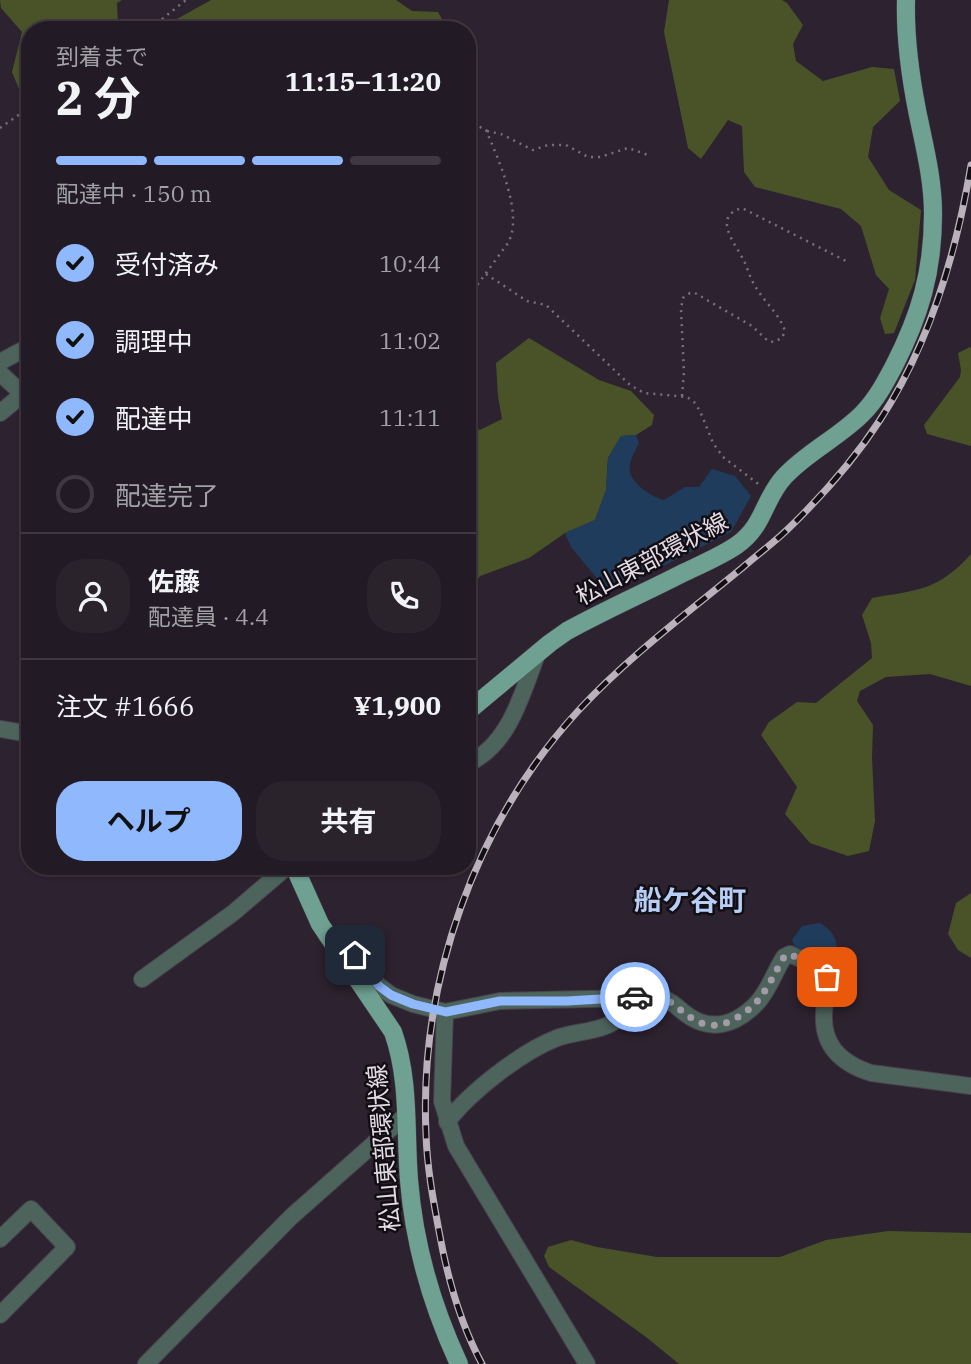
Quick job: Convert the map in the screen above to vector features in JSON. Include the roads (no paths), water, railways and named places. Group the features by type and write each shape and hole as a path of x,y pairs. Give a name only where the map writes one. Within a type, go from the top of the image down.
{"main road":[{"name":"松山東部環状線","path":"476,704 538,652 581,624 733,548 757,527 771,495 782,479 872,403 911,330 928,280 933,212 931,181 913,88 906,0"},
{"name":"松山東部環状線","path":"298,875 327,936 393,1032 403,1068 414,1226 423,1267 458,1364"}],"street":[{"path":"0,362 21,351"},
{"path":"0,373 21,392"},
{"path":"0,414 21,402"},
{"path":"476,759 487,752 509,724 538,652"},
{"path":"0,729 21,731"},
{"path":"142,979 233,913 277,875"},
{"path":"327,936 344,940 379,986 391,995 413,1004 446,1012 500,1001 632,998 644,994 657,995 670,1001 694,1021 714,1026 730,1022 758,1002 784,957 790,954 821,970 827,977 829,985 824,1013 826,1034 843,1060 871,1073 971,1086"},
{"path":"447,1122 460,1105 537,1048 558,1038 618,1020 632,998"},
{"path":"446,1012 442,1101 456,1146 587,1364"},
{"path":"146,1364 291,1217 405,1116"},
{"path":"0,1239 31,1209 66,1247 0,1315"}],"water":[{"path":"636,435 639,443 631,459 630,471 636,482 653,496 664,500 685,487 699,487 712,469 735,476 751,496 731,532 617,589 605,588 571,547 565,533 595,520 606,490 608,458 621,436"},
{"path":"820,923 830,931 836,941 836,952 831,964 795,946 792,940 802,926"}],"railway":[{"path":"476,871 510,803 542,755 578,711 637,655 802,515 871,434 898,391 939,297 949,265 971,165"},
{"path":"474,875 444,963 432,1020 426,1077 426,1134 431,1183 446,1265 461,1316 482,1364"}],"district":[{"name":"船ケ谷町","path":"690,900"}]}
